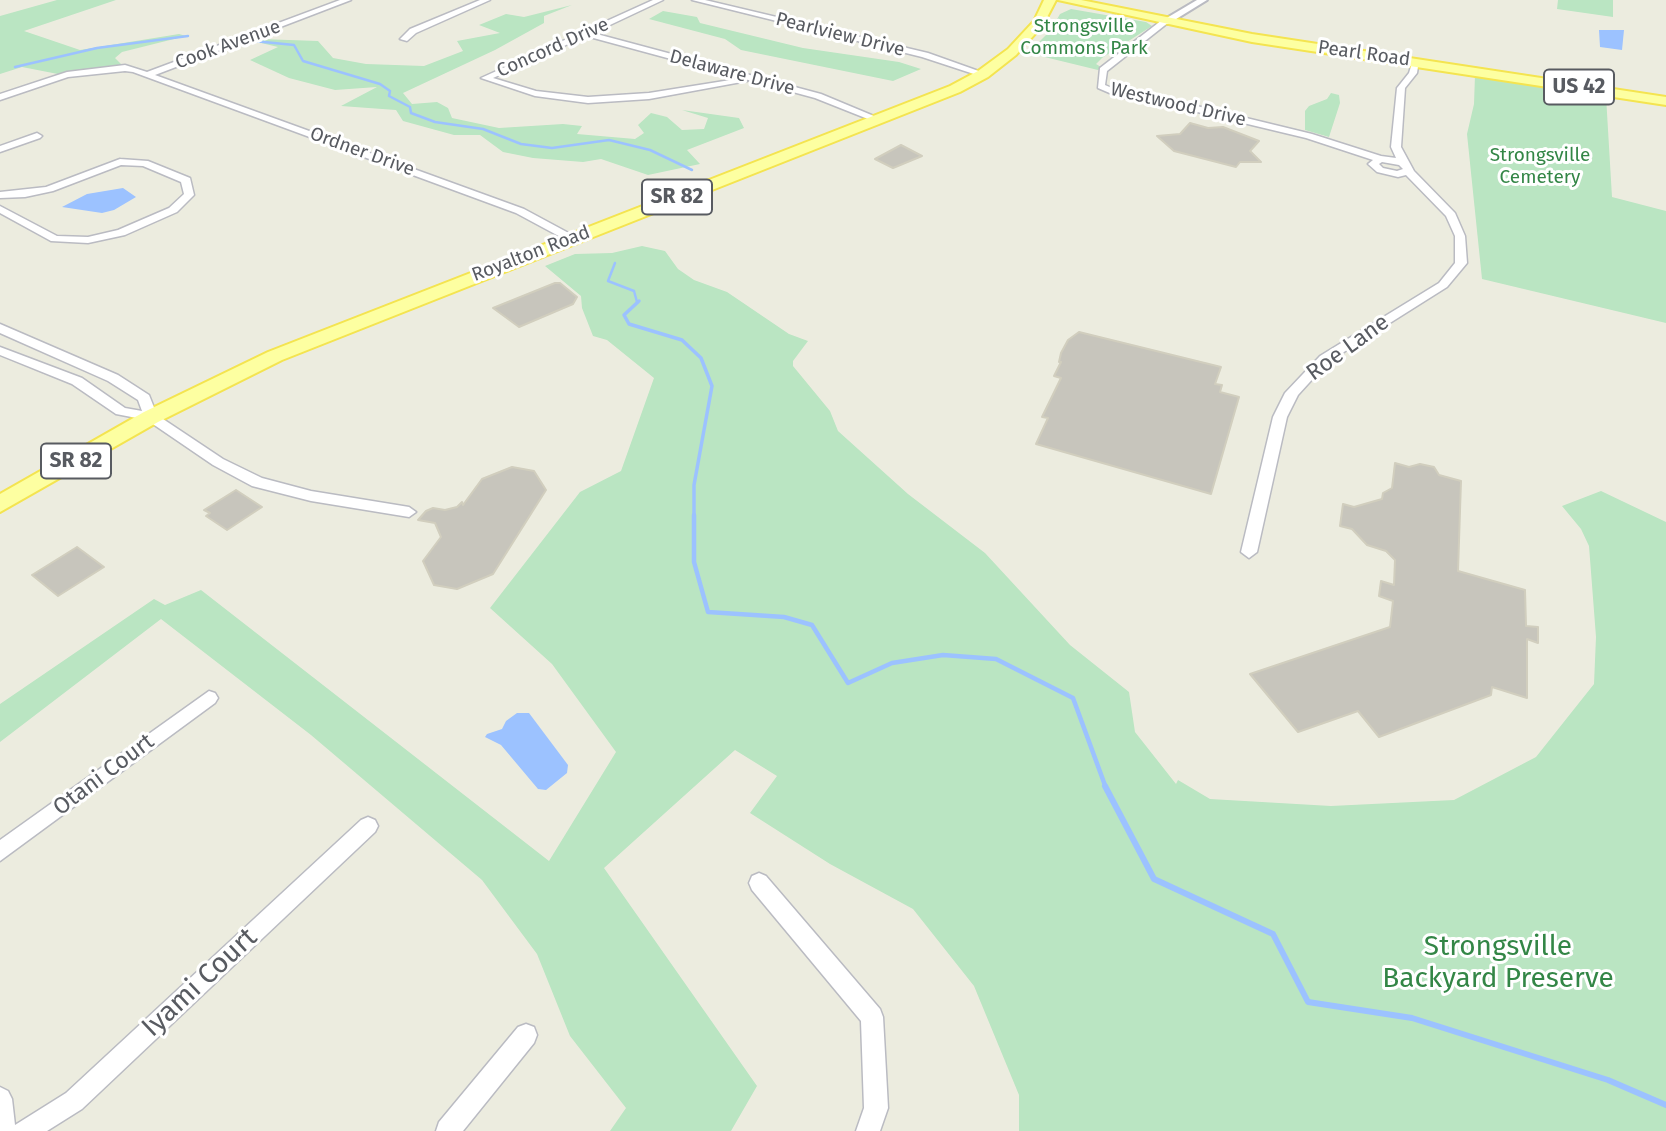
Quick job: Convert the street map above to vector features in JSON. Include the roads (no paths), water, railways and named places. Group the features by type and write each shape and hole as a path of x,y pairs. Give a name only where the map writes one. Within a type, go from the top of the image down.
{"main road":[{"name":"Royalton Road","path":"0,504 151,418 275,356 955,89 983,74 1012,52 1039,22 1050,0"},
{"name":"Pearl Road","path":"1064,0 1165,22 1666,101"},
{"path":"1039,22 1065,9 1107,9"}],"street":[{"name":"Cook Avenue","path":"149,74 347,0"},
{"path":"404,39 413,31 486,0"},
{"name":"Concord Drive","path":"659,0 485,78 535,93 588,100 649,96 713,83 756,79"},
{"name":"Pearlview Drive","path":"696,0 925,55 983,74"},
{"name":"Westwood Drive","path":"1203,0 1165,22 1102,70 1101,86 1119,94 1243,120 1349,149 1379,160 1380,170 1391,173"},
{"name":"Delaware Drive","path":"585,33 818,96 876,119"},
{"path":"1379,160 1396,146 1401,88 1413,73 1416,62"},
{"name":"Ordner Drive","path":"0,97 67,75 125,68 149,74 520,211 572,239"},
{"path":"0,149 37,136"},
{"name":"Roe Lane","path":"1249,552 1280,417 1292,393 1324,359 1443,285 1458,270 1463,255 1458,229 1447,209 1409,172 1409,166 1402,162 1396,146"},
{"path":"1379,160 1402,162"},
{"path":"120,162 145,163 186,180 189,195 173,210 121,233 88,240 55,239 0,207 25,194 120,162"},
{"path":"1391,173 1409,172"},
{"name":"Roe Lane","path":"1391,173 1420,185"},
{"path":"0,195 25,194"},
{"path":"0,328 113,378 144,398 151,418"},
{"path":"0,351 73,379 121,411 151,418 218,462 257,482 300,494 409,512"},
{"name":"Otani Court","path":"0,852 209,698"},
{"name":"Iyami Court","path":"25,1131 74,1101 368,826"},
{"path":"759,883 872,1017 876,1108 868,1131"},
{"path":"447,1131 526,1035"},
{"path":"0,1099 4,1131"}],"water":[{"path":"1599,30 1624,30 1622,50 1600,47"},
{"path":"123,188 136,197 114,210 102,213 62,207 87,194"},
{"path":"517,713 529,713 568,765 567,773 546,790 538,789 501,745 485,737 502,729 506,721"}],"waterway":[{"path":"15,67 97,48 188,36"},
{"path":"254,41 294,45 303,61 380,84 390,91 389,96 410,107 411,113 435,122 483,129 521,144 552,148 609,140 650,150 692,170"},
{"path":"615,263 608,281 634,291 637,302"},
{"path":"639,301 624,315 629,324 682,340 701,358 712,386 694,485 694,562 708,612 784,617 812,625 848,683 892,663 943,655 996,659 1073,698 1106,788"},
{"path":"1106,788 1154,879 1273,934 1308,1002 1412,1018 1608,1080 1666,1105"}],"park label":[{"name":"Strongsville Commons Park","path":"1084,38"},
{"name":"Strongsville Cemetery","path":"1540,167"},
{"name":"Strongsville Backyard Preserve","path":"1498,963"}]}
